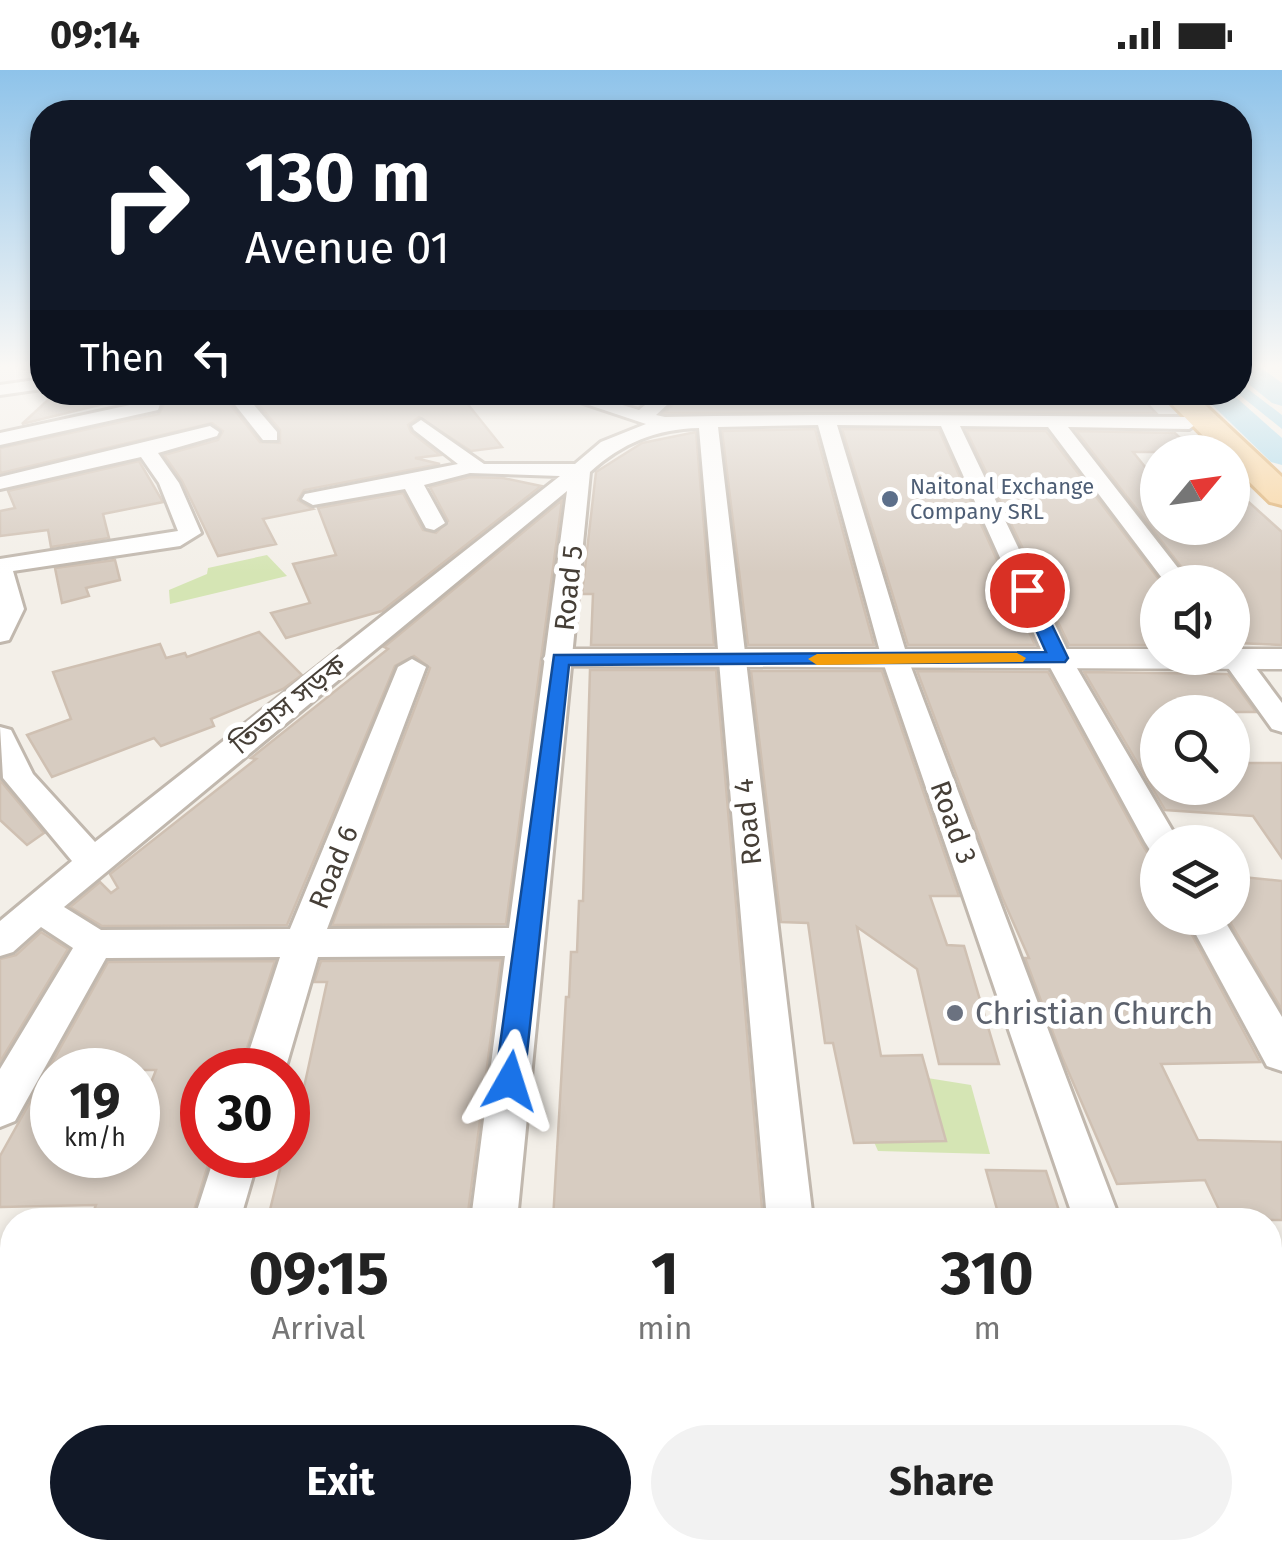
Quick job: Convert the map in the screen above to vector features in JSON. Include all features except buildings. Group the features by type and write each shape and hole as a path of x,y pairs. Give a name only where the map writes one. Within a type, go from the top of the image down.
{"main road":[{"path":"1219,434 1282,495"},
{"path":"1250,483 1282,514"}],"street":[{"path":"0,483 201,434"},
{"path":"432,434 479,470 580,470 625,434"},
{"name":"Road 4","path":"709,434 789,1208"},
{"name":"Road 3","path":"831,434 896,659 1093,1208"},
{"path":"955,434 1058,658 1152,825"},
{"path":"1062,434 1164,565"},
{"path":"0,634 6,611 0,568 10,563 188,537 190,533 169,483 146,450"},
{"path":"312,499 412,482 473,466"},
{"name":"Road 5","path":"495,1208 580,470"},
{"name":"তিতাস সড়ক","path":"0,942 580,470"},
{"path":"412,482 434,523"},
{"path":"560,659 1140,658"},
{"path":"1250,658 1282,659"},
{"name":"Road 6","path":"271,1048 304,942 412,666"},
{"path":"1247,675 1282,722"},
{"path":"0,736 19,778 94,862"},
{"path":"40,909 94,944 524,942"},
{"path":"1215,935 1282,1054"},
{"path":"0,1108 94,944"},
{"path":"221,1208 231,1178"}],"green space":[{"path":"267,555 287,576 170,604 169,590 207,574 208,568"},
{"path":"840,1064 971,1085 990,1154 878,1151"}],"waterway":[{"path":"1259,434 1282,455"}],"slow traffic":[{"path":"817,659 1017,658"}],"place":[{"name":"Naitonal Exchange Company SRL","path":"890,499"},
{"name":"Christian Church","path":"955,1013"}],"route":[{"path":"510,1081 560,659 1058,658 1027,590"}]}
